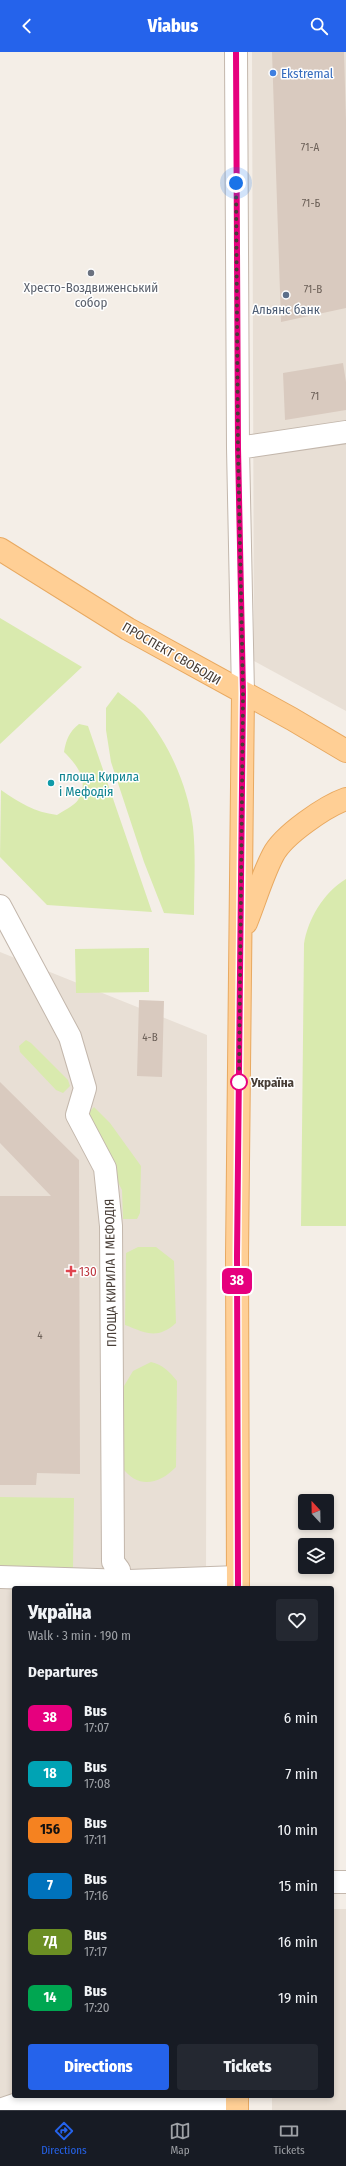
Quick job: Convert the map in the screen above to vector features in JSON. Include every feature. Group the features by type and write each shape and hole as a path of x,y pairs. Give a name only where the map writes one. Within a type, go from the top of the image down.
{"main road":[{"name":"ПРОСПЕКТ СВОБОДИ","path":"0,549 128,629 292,719 346,752"},
{"path":"238,1582 237,1256 243,693"},
{"path":"240,936 274,853 304,823 335,803 346,799"}],"street":[{"path":"236,52 238,448 243,693"},
{"path":"238,448 346,432"},
{"name":"ПЛОЩА КИРИЛА І МЕФОДІЯ","path":"0,906 70,1037 85,1088 77,1115 105,1168 111,1226 113,1562 119,1570"},
{"path":"0,1577 178,1583 238,1582"},
{"path":"334,1882 346,1882"},
{"path":"0,2110 17,2104 131,2103 236,2105"}],"shaded area":[{"path":"252,52 346,52 346,711 254,661"},
{"path":"0,952 207,1035 206,1586 12,1586 12,2098 206,2098 206,2110 0,2110"},
{"path":"334,1909 346,1909 346,2110 272,2110 272,2098 334,2098"}],"green space":[{"path":"0,618 82,667 0,744"},
{"path":"118,692 141,711 153,726 170,753 182,782 191,812 194,838 194,915 164,913 144,862 111,762 106,730 106,708"},
{"path":"79,724 88,726 152,912 47,905 0,857 1,790 28,806 49,814 57,815 78,800 83,786 82,780 77,768 64,752 68,736"},
{"path":"346,879 346,1226 301,1226 304,944 309,925 318,907 330,892"},
{"path":"149,948 149,992 76,993 75,949"},
{"path":"26,1040 31,1043 68,1080 70,1086 63,1093 56,1090 20,1052 19,1046"},
{"path":"94,1107 110,1123 141,1166 140,1213 137,1219 123,1219 122,1190 85,1117"},
{"path":"138,1247 156,1247 174,1261 176,1323 163,1332 145,1332 125,1325 126,1253"},
{"path":"151,1362 166,1369 177,1381 176,1467 162,1478 148,1482 134,1479 122,1467 124,1386 133,1371"},
{"path":"0,1497 74,1498 73,1568 0,1566"}],"building":[{"path":"272,52 344,52 346,121 346,308 281,322"},
{"path":"343,363 346,382 346,410 285,420 283,373"},
{"path":"139,1000 164,1001 162,1077 137,1076"},
{"path":"0,1082 79,1160 80,1474 37,1473 36,1485 0,1485 0,1196 51,1196 0,1143"}],"bus line":[{"name":"38","path":"236,52 238,448 243,693 237,1256 238,1586"}],"place":[{"name":"Ekstremal","path":"273,73"},
{"name":"Хресто-Воздвиженський собор","path":"91,273"},
{"name":"Альянс банк","path":"286,295"},
{"name":"площа Кирила і Мефодія","path":"51,783"},
{"name":"Україна","path":"239,1082"},
{"name":"130","path":"71,1271"}],"route":[{"path":"236,183 238,448 243,693 239,1082"}]}
